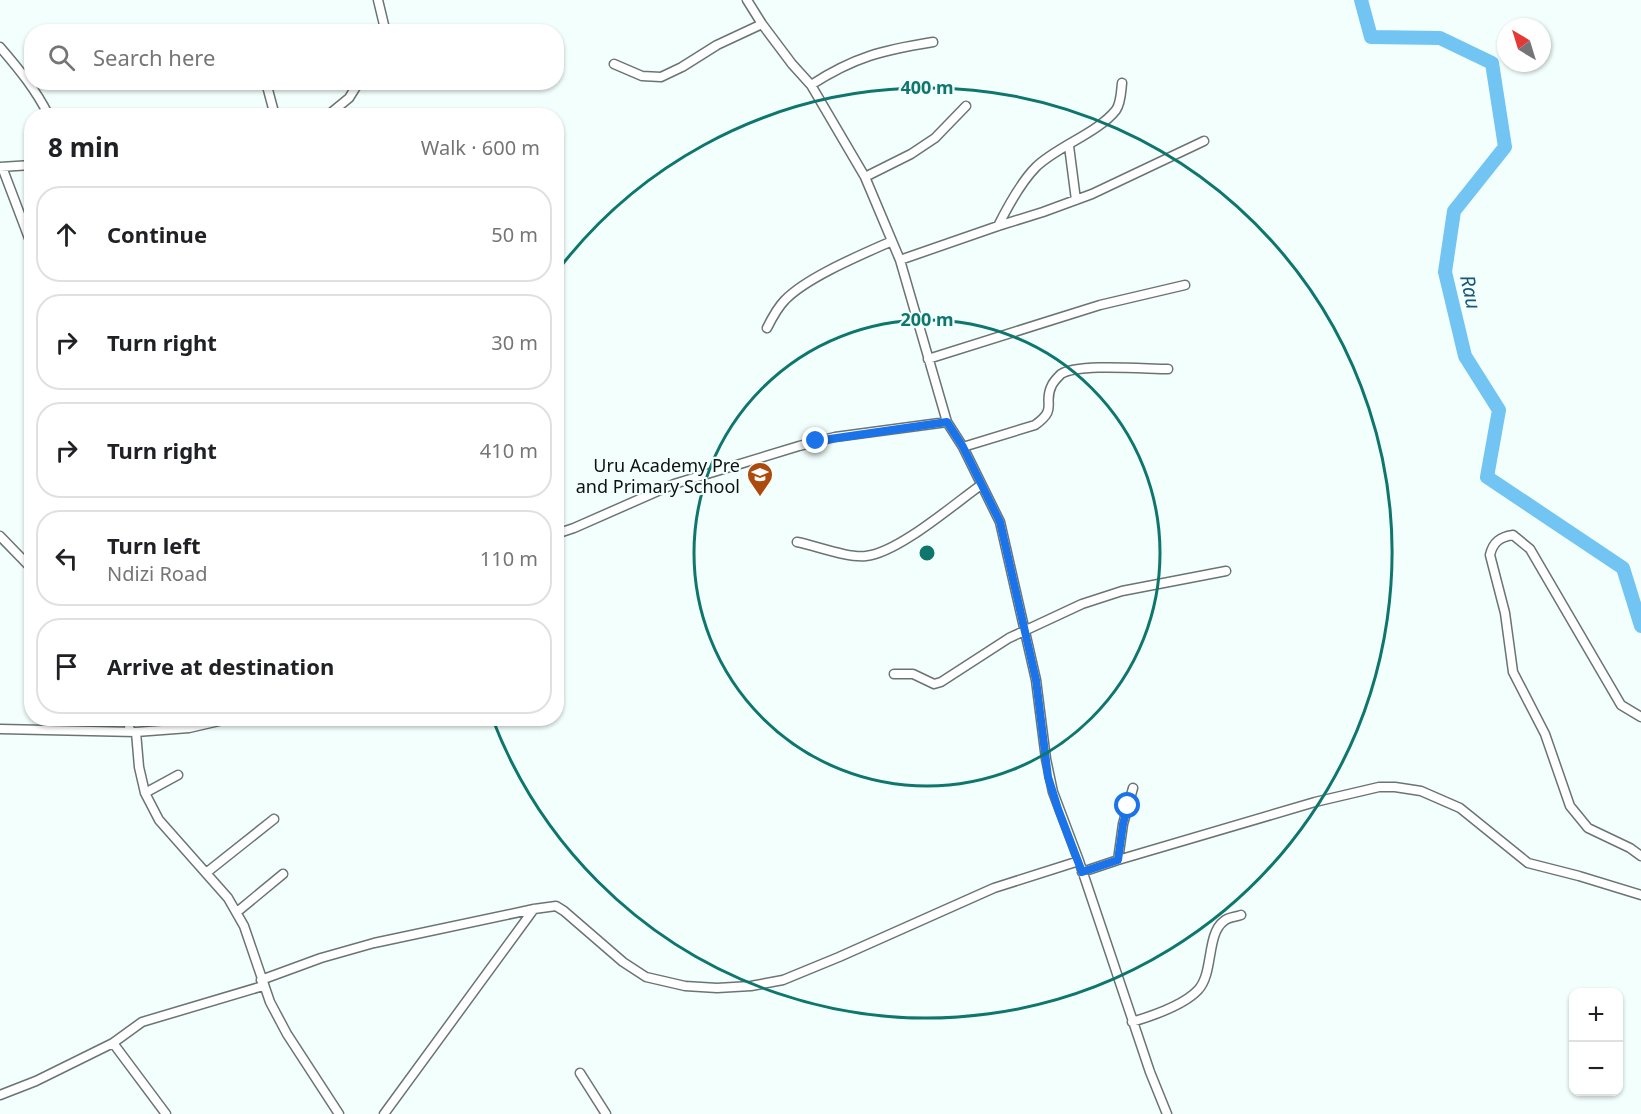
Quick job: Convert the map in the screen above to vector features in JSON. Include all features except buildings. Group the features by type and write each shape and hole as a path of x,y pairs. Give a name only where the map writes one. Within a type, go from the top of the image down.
{"street":[{"path":"378,0 384,24"},
{"path":"747,0 792,64 811,85 865,177 900,260 947,422 963,447 1000,522 1036,680 1048,777 1079,861 1132,1022 1167,1114"},
{"path":"614,64 642,76 661,77 717,45 762,24"},
{"path":"811,85 856,59 903,46 933,42"},
{"path":"0,47 24,75"},
{"path":"998,226 1036,166 1069,146 1116,110 1122,83"},
{"path":"35,90 45,108"},
{"path":"268,90 273,108"},
{"path":"337,108 349,98 354,90"},
{"path":"865,177 912,154 934,138 966,106"},
{"path":"900,260 1043,213 1204,141"},
{"path":"1069,146 1076,200"},
{"path":"24,166 1,167 24,226"},
{"path":"766,328 779,308 795,292 828,272 892,241"},
{"path":"928,359 1100,305 1185,285"},
{"path":"963,447 1035,425 1045,418 1049,408 1051,386 1061,374 1082,369 1168,369"},
{"path":"564,531 674,484 800,446 835,437 947,422"},
{"path":"797,542 853,555 877,554 909,537 981,484"},
{"path":"1641,717 1621,705 1530,549 1513,535 1497,541 1490,555 1505,613 1513,672 1545,734 1570,806 1588,828 1630,848 1641,856"},
{"path":"0,536 24,561"},
{"path":"894,674 913,674 929,683 941,682 1023,630 1082,604 1122,591 1226,571"},
{"path":"131,726 145,793 159,820 237,912 252,947 262,983 287,1034 339,1114"},
{"path":"0,729 133,732 198,726"},
{"path":"145,793 178,775"},
{"path":"1082,872 1315,802 1379,787 1395,787 1421,791 1460,808 1528,863 1641,895"},
{"path":"1118,860 1123,824 1133,788"},
{"path":"206,873 274,819"},
{"path":"0,1095 36,1081 113,1043 142,1022 262,983 321,958 374,943 556,906 623,962 646,977 685,986 717,988 751,986 783,980 994,888 1079,861"},
{"path":"237,912 284,873"},
{"path":"384,1114 534,909"},
{"path":"1132,1022 1170,1007 1198,990 1208,970 1211,950 1220,925 1230,918 1241,915"},
{"path":"113,1043 166,1114"},
{"path":"580,1072 606,1114"}],"waterway":[{"name":"Rau","path":"1361,0 1371,37 1440,38 1492,63 1505,147 1454,211 1445,272 1465,356 1499,410 1487,477 1623,568 1641,626"}],"place":[{"name":"Uru Academy Pre and Primary School","path":"760,498"}],"route":[{"path":"816,441 947,422 963,447 1000,522 1036,680 1048,777 1082,872 1118,860 1119,844 1128,806"}]}
